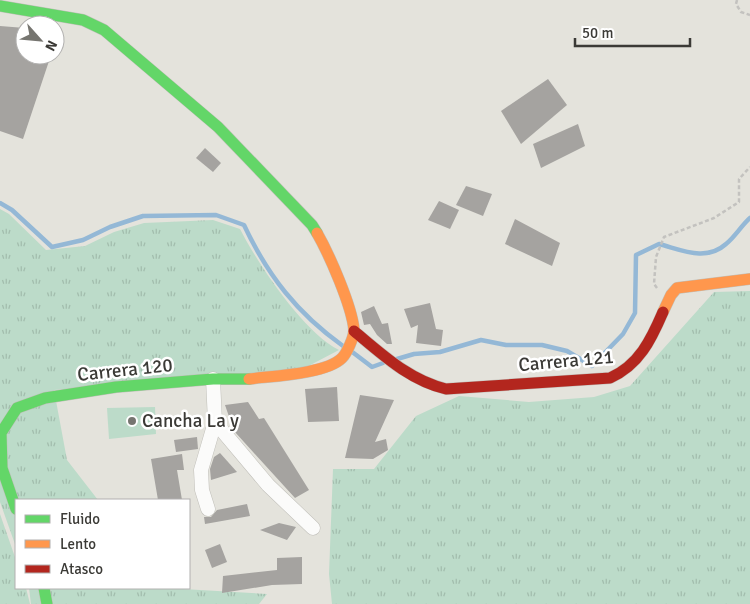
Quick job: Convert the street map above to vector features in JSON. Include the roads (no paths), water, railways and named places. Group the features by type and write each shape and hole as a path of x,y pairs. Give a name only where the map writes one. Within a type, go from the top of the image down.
{"street":[{"path":"0,6 83,20 104,30 218,127 312,225 331,263 349,309 353,335"},
{"name":"Carrera 121","path":"353,335 415,379 430,387 446,389 610,378 624,373 635,365 645,350 668,301 677,288 750,279"},
{"name":"Carrera 120","path":"15,506 2,468 1,433 17,408 45,398 72,393 212,379 249,379 318,370 342,358 353,335"},
{"path":"208,509 202,490 201,470 215,422 212,379"},
{"path":"215,422 264,480 313,528"},
{"path":"44,589 47,604"}],"waterway":[{"path":"0,203 12,210 52,247 83,240 110,227 143,216 216,215 244,225 263,261 285,292 298,307 343,346"},
{"path":"397,359 414,354 440,352 481,340 506,345 542,345 567,351 592,366 623,334 635,313 636,255 659,244 694,253 710,252 729,241 750,218"},
{"path":"351,351 372,367 383,363"}],"place":[{"name":"Cancha La y","path":"132,421"}]}
